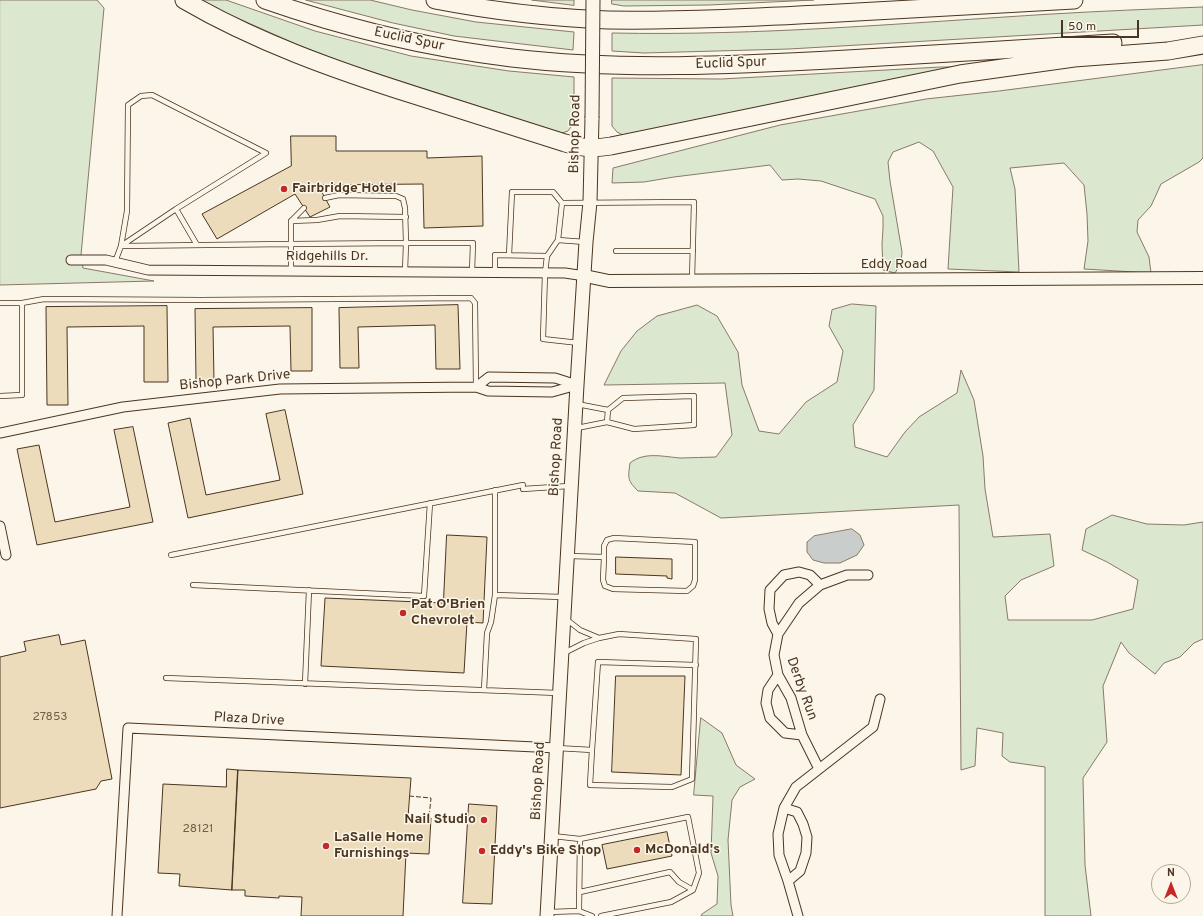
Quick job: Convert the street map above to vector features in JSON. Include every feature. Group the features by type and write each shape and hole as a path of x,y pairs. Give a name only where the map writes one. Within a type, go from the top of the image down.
{"highway":[{"path":"184,0 221,20 326,66 565,143 580,147 592,148 611,146 960,74 1074,58 1168,51 1203,45"},
{"name":"Euclid Spur","path":"266,0 328,21 401,39 512,58 587,64 665,66 741,64 1203,38"},
{"path":"435,0 499,11 607,20 652,20 762,17 1074,0"}],"main road":[{"name":"Bishop Road","path":"547,914 577,385 590,202 593,0"}],"street":[{"name":"Ridgehills Dr.","path":"71,260 106,260 148,270 495,272 565,273 585,276"},
{"name":"Eddy Road","path":"585,276 609,281 1203,278"},
{"name":"Bishop Park Drive","path":"476,386 489,377 555,378 577,385"},
{"name":"Bishop Park Drive","path":"0,433 123,407 280,389 476,386 488,391 552,392 577,385"},
{"path":"0,526 6,555"},
{"path":"778,634 772,623 769,609 770,590 784,575 799,572 810,575 820,585"},
{"name":"Derby Run","path":"819,769 802,735 791,698 778,675 774,655 778,634 799,603 820,585 847,575 868,574"},
{"path":"778,675 768,690 766,703 770,718 785,733 802,735"},
{"path":"798,916 779,855 778,834 784,808 796,787 873,727 880,699"},
{"name":"Plaza Drive","path":"117,916 128,728 557,748"},
{"path":"784,808 797,812 807,837 806,853 800,871 788,881"}],"lane":[{"path":"115,262 121,246 127,211 128,105 141,96 152,95 266,153 176,209 121,246"},
{"path":"509,255 512,192 553,192 562,203 558,240 547,256 543,339 580,343"},
{"path":"325,198 339,195 396,196 403,199 406,208 405,272"},
{"path":"562,203 694,202 692,280"},
{"path":"291,271 291,221 304,208"},
{"path":"176,209 197,245"},
{"path":"291,221 317,220 340,216 406,217"},
{"path":"558,240 586,242"},
{"path":"121,246 473,243 472,272"},
{"path":"616,251 692,251"},
{"path":"495,272 495,255 547,256"},
{"path":"0,303 22,303 44,299 201,300 471,298 475,303 476,386"},
{"path":"0,396 22,395 22,303"},
{"path":"575,428 607,422 634,429 694,425 694,396 623,398 608,410 607,422"},
{"path":"576,404 608,410"},
{"path":"172,555 495,490 523,487 572,486"},
{"path":"484,690 487,633 491,622 495,595 495,490"},
{"path":"193,585 424,596 430,503"},
{"path":"614,538 695,542 695,580 693,586 687,591 613,588 605,586 603,580 604,558 604,546 607,540 614,538"},
{"path":"568,556 604,558"},
{"path":"305,684 309,590"},
{"path":"495,595 565,597"},
{"path":"564,618 580,630 599,638"},
{"path":"562,654 584,643 619,634 696,639 696,665 692,779 672,786 590,785 598,662 696,665"},
{"path":"166,678 560,693"},
{"path":"557,748 592,750"},
{"path":"552,836 580,839 688,817 699,873 693,890 671,902 601,916"},
{"path":"579,911 580,839"},
{"path":"580,892 670,872 679,882 693,890"},
{"path":"547,914 579,911 592,916"}],"green space":[{"path":"0,0 97,0 104,8 81,255 83,268 154,281 0,285"},
{"path":"197,0 226,0 315,31 411,56 509,71 574,77 574,123 568,131 562,133 350,65 298,45"},
{"path":"306,0 370,0 412,10 476,22 574,32 573,50 454,36 393,23"},
{"path":"532,0 574,0 574,5"},
{"path":"612,0 814,0 709,5 624,6 612,4"},
{"path":"1203,7 1203,25 789,49 644,53 612,51 612,33 722,33 777,31 1071,13"},
{"path":"1203,65 1203,158 1199,162 1161,184 1151,206 1138,220 1137,232 1149,257 1151,273 1084,269 1088,241 1084,185 1064,163 1010,168 1015,189 1019,272 948,269 953,187 933,151 919,142 893,152 888,162 902,252 901,263 895,273 883,270 883,216 875,199 821,181 798,179 782,180 770,165 644,182 612,183 613,168 780,125 926,99"},
{"path":"959,67 623,135 617,132 612,126 612,78 721,79"},
{"path":"852,304 876,306 874,390 853,425 855,447 887,457 905,432 919,417 957,393 961,370 974,400 983,456 985,489 993,537 1050,534 1054,566 1021,580 1005,596 1008,620 1092,620 1133,609 1138,580 1107,562 1082,550 1086,529 1112,515 1147,524 1184,525 1203,522 1203,639 1194,643 1180,657 1164,663 1155,674 1129,653 1121,642 1103,686 1107,742 1083,778 1085,865 1091,916 1045,916 1045,767 1010,762 1002,756 1003,733 977,728 975,766 961,770 959,505 721,518 675,493 638,491 630,481 630,463 636,459 648,456 681,458 716,457 732,435 725,383 604,385 621,351 637,331 657,316 697,305 717,316 738,352 742,385 759,431 779,434 806,402 837,382 843,351 829,326 832,310"},
{"path":"701,718 722,733 736,765 755,779 740,787 732,800 728,840 731,905 733,916 701,916 717,904 718,876 711,853 713,796 694,795"}],"shaded area":[{"path":"852,529 860,535 864,545 857,555 840,563 824,563 813,560 807,552 807,542 814,536"}],"building":[{"name":"Fairbridge Hotel","path":"291,136 336,136 336,151 427,151 427,158 482,156 483,226 424,228 423,184 318,185 330,207 310,217 295,194 217,239 202,214 291,166"},
{"path":"458,305 460,369 436,369 435,325 358,327 359,368 340,368 339,308"},
{"path":"167,306 168,382 144,382 144,326 67,327 68,405 47,405 46,307"},
{"path":"312,308 312,371 291,371 290,326 213,327 214,381 196,381 195,309"},
{"path":"285,410 303,494 188,518 168,423 190,418 206,495 280,480 266,414"},
{"path":"133,427 153,522 37,545 17,449 39,445 55,522 130,507 114,430"},
{"name":"Pat O'Brien Chevrolet","path":"447,535 487,537 483,623 467,622 464,673 321,666 325,598 443,603"},
{"path":"616,557 672,559 672,579 667,578 667,576 616,574"},
{"path":"59,635 61,645 85,640 112,779 101,781 96,789 0,808 0,657 26,651 24,642"},
{"path":"616,676 685,676 681,775 612,772"},
{"path":"227,769 238,770 232,890 179,886 180,874 158,873 163,784 226,787"},
{"path":"238,770 411,778 408,817 431,818 429,854 406,853 403,916 301,916 302,897 279,896 279,898 245,896 245,890 232,890"},
{"path":"469,804 497,806 492,904 463,903"},
{"name":"McDonald's","path":"667,832 672,856 607,869 602,845"}],"fence":[{"path":"409,796 431,798 429,818"}],"place":[{"name":"Fairbridge Hotel","path":"284,189"},
{"name":"Pat O'Brien Chevrolet","path":"403,613"},
{"name":"Nail Studio","path":"484,820"},
{"name":"LaSalle Home Furnishings","path":"326,846"},
{"name":"McDonald's","path":"637,850"},
{"name":"Eddy's Bike Shop","path":"482,851"}]}
